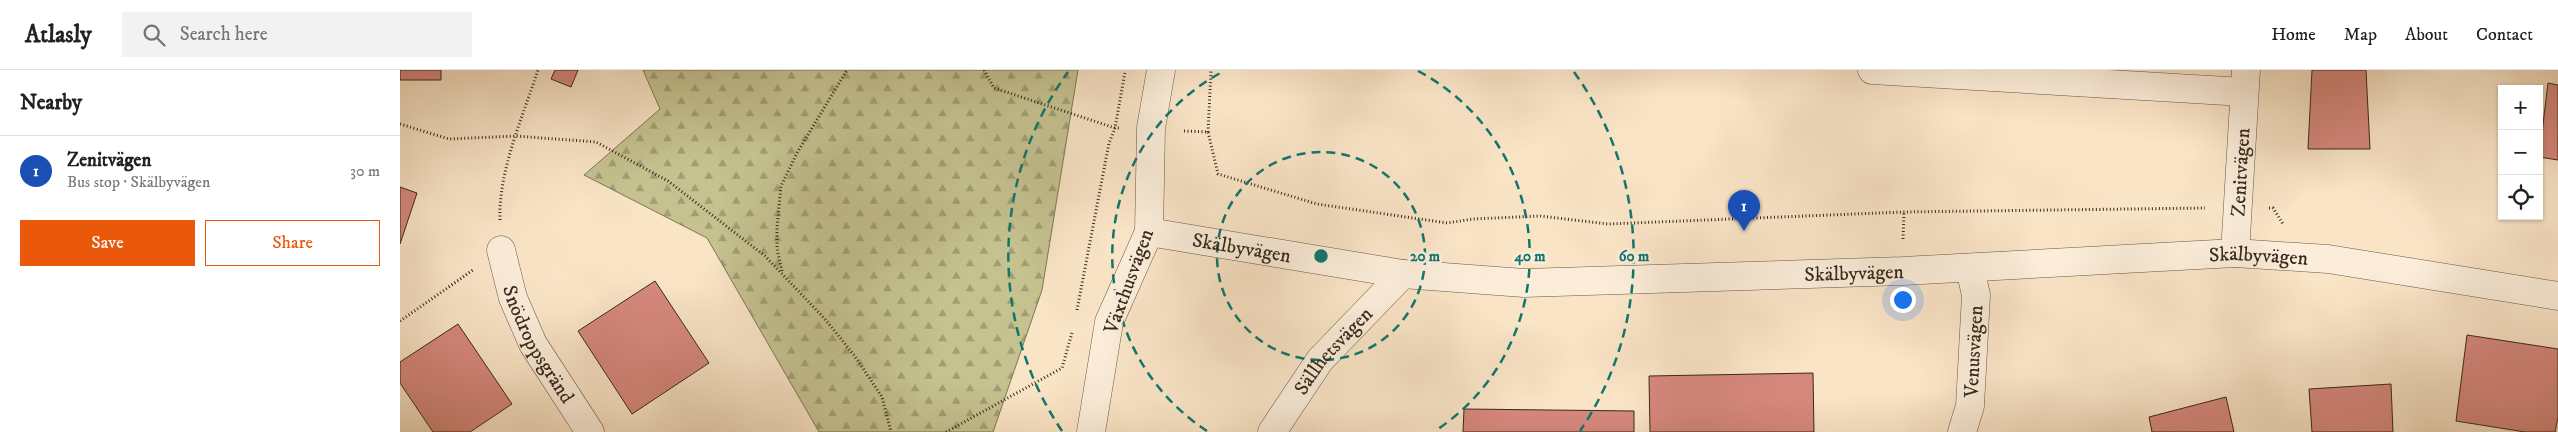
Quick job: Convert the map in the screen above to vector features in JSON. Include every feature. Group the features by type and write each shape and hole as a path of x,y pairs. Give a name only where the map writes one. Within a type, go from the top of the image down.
{"street":[{"name":"Växthusvägen","path":"1091,432 1109,322 1149,232 1151,128 1161,70"},
{"name":"Zenitvägen","path":"1873,70 2245,81 2235,253"},
{"name":"Skälbyvägen","path":"1149,232 1403,274 1524,283 1970,268 2235,253 2328,259 2558,296"},
{"name":"Snödroppsgränd","path":"501,250 512,298 533,344 590,432"},
{"name":"Venusvägen","path":"1962,432 1970,406 1975,304 1970,268"},
{"name":"Sällhetsvägen","path":"1272,432 1320,360 1403,274"}],"path":[{"path":"400,321 501,250 499,200 516,136 538,70"},
{"path":"782,272 777,249 776,228 781,186 797,153 846,70"},
{"path":"984,70 994,88 1115,128 1151,128 1208,132"},
{"path":"1077,312 1109,143 1115,128 1126,70"},
{"path":"1211,70 1208,132 1218,174 1317,204 1447,223 1472,219 1540,216 1608,224 1904,212 2238,207 2273,208 2284,226"},
{"path":"400,124 449,139 516,136 596,142 668,181 782,272 825,318 854,355 882,396 891,432"},
{"path":"946,432 1062,368 1073,331"}],"green space":[{"path":"643,70 1078,70 1042,290 993,432 819,432 707,238 584,175 660,109"}],"building":[{"path":"400,70 441,70 441,80 400,80"},
{"path":"555,70 578,70 571,87 551,79"},
{"path":"2312,70 2366,70 2370,149 2308,149"},
{"path":"2548,83 2558,85 2558,160 2543,158 2543,124"},
{"path":"400,187 417,193 400,244"},
{"path":"655,281 709,363 632,414 578,331"},
{"path":"458,324 512,404 470,432 433,432 400,383 400,362"},
{"path":"2467,335 2558,349 2558,418 2555,432 2525,432 2456,421"},
{"path":"1813,373 1814,432 1650,432 1649,376"},
{"path":"2391,384 2393,432 2312,432 2309,389"},
{"path":"2226,397 2234,432 2152,432 2149,417"},
{"path":"1464,409 1634,411 1634,432 1463,432"}],"place":[{"name":"Zenitvägen","path":"1744,231"}]}
